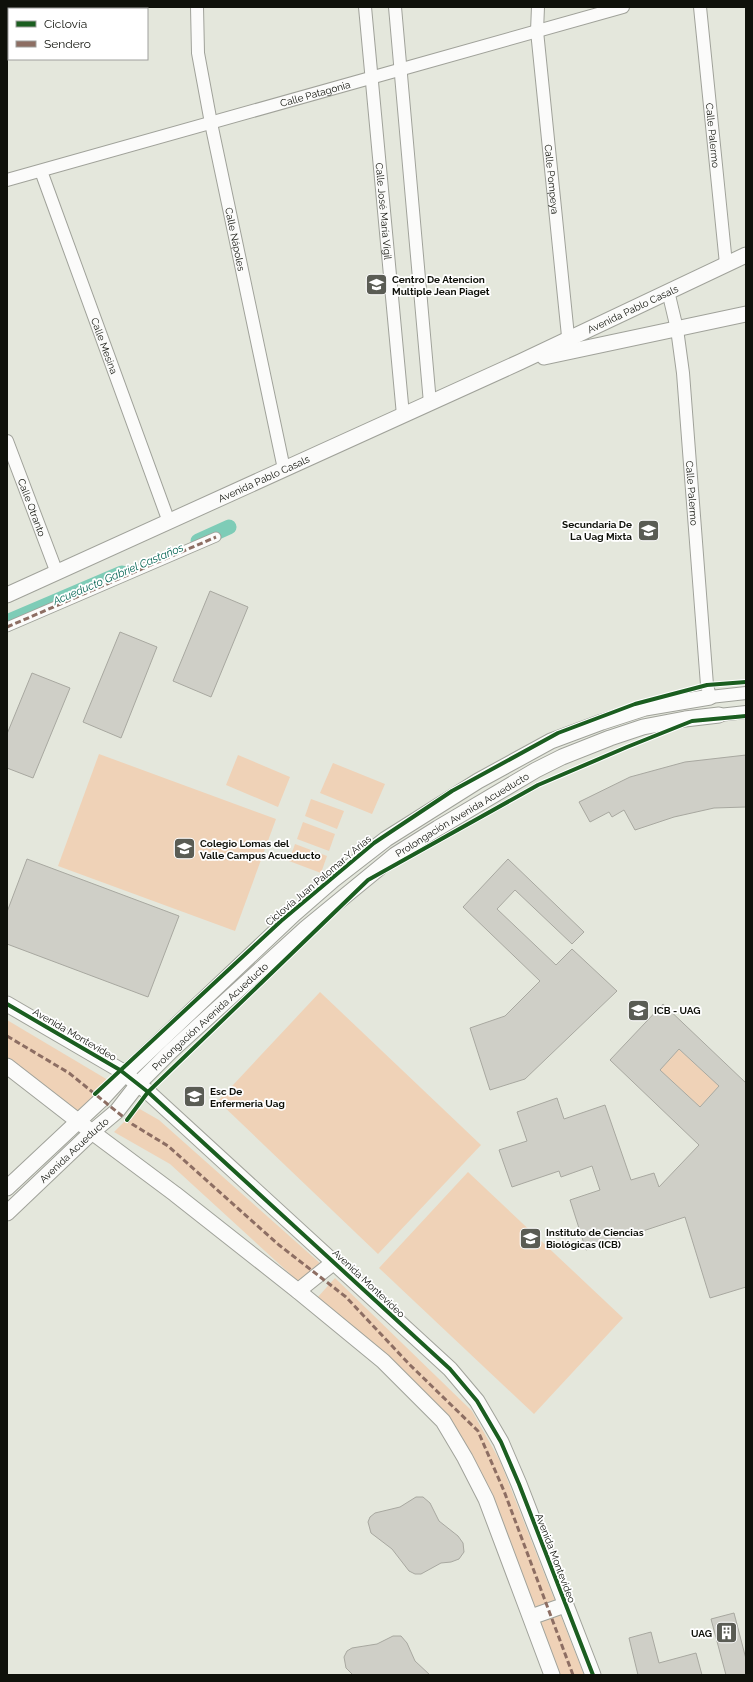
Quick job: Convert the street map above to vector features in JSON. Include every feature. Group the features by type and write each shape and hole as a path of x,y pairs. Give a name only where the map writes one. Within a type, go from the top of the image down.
{"street":[{"name":"Calle Nápoles","path":"197,7 198,53 211,123 284,469"},
{"name":"Calle José María Vigil","path":"365,7 403,415"},
{"path":"395,7 430,403"},
{"name":"Calle Pompeya","path":"538,7 537,31 569,345"},
{"name":"Calle Patagonia","path":"7,180 623,7"},
{"name":"Calle Palermo","path":"700,7 726,264"},
{"name":"Calle Mesina","path":"41,171 169,522"},
{"name":"Avenida Pablo Casals","path":"7,595 520,362 569,345 668,291 746,255"},
{"name":"Calle Palermo","path":"668,291 677,329 683,373 706,670 710,697"},
{"name":"Avenida Pablo Casals","path":"569,345 677,329 746,314"},
{"name":"Calle Otranto","path":"7,441 57,573"},
{"path":"7,627 216,537"},
{"path":"710,697 746,693"},
{"name":"Prolongación Avenida Acueducto","path":"125,1074 294,914 333,880 386,839 478,781 551,741 645,708 710,697"},
{"path":"718,715 746,712"},
{"name":"Prolongación Avenida Acueducto","path":"138,1084 171,1051 306,928 395,855 536,770 562,757 610,738 643,728 685,719 718,715"},
{"path":"386,839 395,855"},
{"name":"Avenida Montevideo","path":"7,1004 125,1074 138,1084 450,1369 477,1401 501,1442 520,1484 593,1675"},
{"path":"7,1066 78,1122 176,1194 298,1291 383,1361 443,1421 465,1458 486,1499 552,1675"},
{"name":"Avenida Acueducto","path":"7,1188 107,1095 125,1074"},
{"name":"Avenida Acueducto","path":"7,1213 92,1132 117,1111 138,1084"},
{"path":"298,1291 334,1262"},
{"path":"531,1617 565,1605"}],"shaded area":[{"path":"99,754 276,819 235,931 58,866"},
{"path":"238,755 290,777 278,807 226,785"},
{"path":"333,763 385,784 372,814 320,793"},
{"path":"311,799 344,811 337,829 305,816"},
{"path":"303,822 335,834 329,851 297,839"},
{"path":"295,844 327,856 321,873 289,861"},
{"path":"320,992 481,1145 378,1254 218,1101"},
{"path":"7,1020 113,1083 81,1113 7,1060"},
{"path":"679,1049 719,1086 700,1107 660,1070"},
{"path":"138,1108 159,1120 322,1265 300,1283 170,1164 114,1132"},
{"path":"468,1172 623,1318 534,1414 379,1268"},
{"path":"335,1278 472,1411 500,1461 584,1675 557,1675 473,1462 317,1298"}],"building":[{"path":"210,591 248,607 211,697 173,681"},
{"path":"120,632 157,647 121,738 83,722"},
{"path":"32,673 70,688 33,778 7,768 7,734"},
{"path":"746,755 746,807 714,808 674,817 635,830 624,810 612,817 609,812 590,822 579,802 630,777 685,762"},
{"path":"27,859 179,916 148,997 7,944 7,912"},
{"path":"508,859 584,932 572,944 515,890 497,909 556,965 572,949 617,991 525,1079 490,1090 470,1028 505,1016 540,981 463,907"},
{"path":"663,1004 746,1083 746,1287 710,1298 685,1217 586,1250 570,1200 600,1190 592,1166 561,1177 559,1171 512,1187 499,1150 527,1141 517,1112 557,1098 564,1119 605,1105 631,1180 654,1173 659,1187 699,1145 610,1060","holes":["679,1049 719,1086 700,1107 660,1070"]},
{"path":"416,1497 423,1497 430,1503 439,1521 458,1536 463,1543 464,1552 459,1559 441,1563 421,1574 415,1574 409,1571 392,1549 371,1533 368,1522 370,1517 375,1513 400,1507"},
{"name":"UAG","path":"734,1613 746,1659 746,1675 726,1675 711,1619"},
{"path":"651,1632 659,1663 696,1653 702,1675 638,1675 629,1638"},
{"path":"393,1636 401,1636 407,1643 415,1661 430,1675 353,1675 346,1668 344,1657 347,1651 352,1648 377,1644"}],"waterway":[{"name":"Acueducto Gabriel Castaños","path":"198,541 229,527"},
{"name":"Acueducto Gabriel Castaños","path":"7,622 122,573"}],"marked path":[{"path":"7,627 216,537"},
{"path":"7,1036 69,1073 132,1124 168,1146 279,1245 346,1297 409,1364 478,1431 504,1491 573,1675"}],"cycle path":[{"name":"Ciclovía Juan Palomar Y Arias","path":"95,1094 281,921 374,843 452,791 558,733 635,704 707,685 746,682"},
{"path":"127,1120 148,1092 368,880 538,785 692,721 746,716"},
{"path":"7,1004 120,1070 148,1092 450,1369 477,1401 501,1442 519,1484 593,1675"}],"place":[{"name":"Centro De Atencion Multiple Jean Piaget","path":"376,285"},
{"name":"Secundaria De La Uag Mixta","path":"648,530"},
{"name":"Colegio Lomas del Valle Campus Acueducto","path":"184,849"},
{"name":"ICB - UAG","path":"638,1010"},
{"name":"Esc De Enfermeria Uag","path":"195,1097"},
{"name":"Instituto de Ciencias Biológicas (ICB)","path":"530,1238"},
{"name":"UAG","path":"727,1633"}]}
